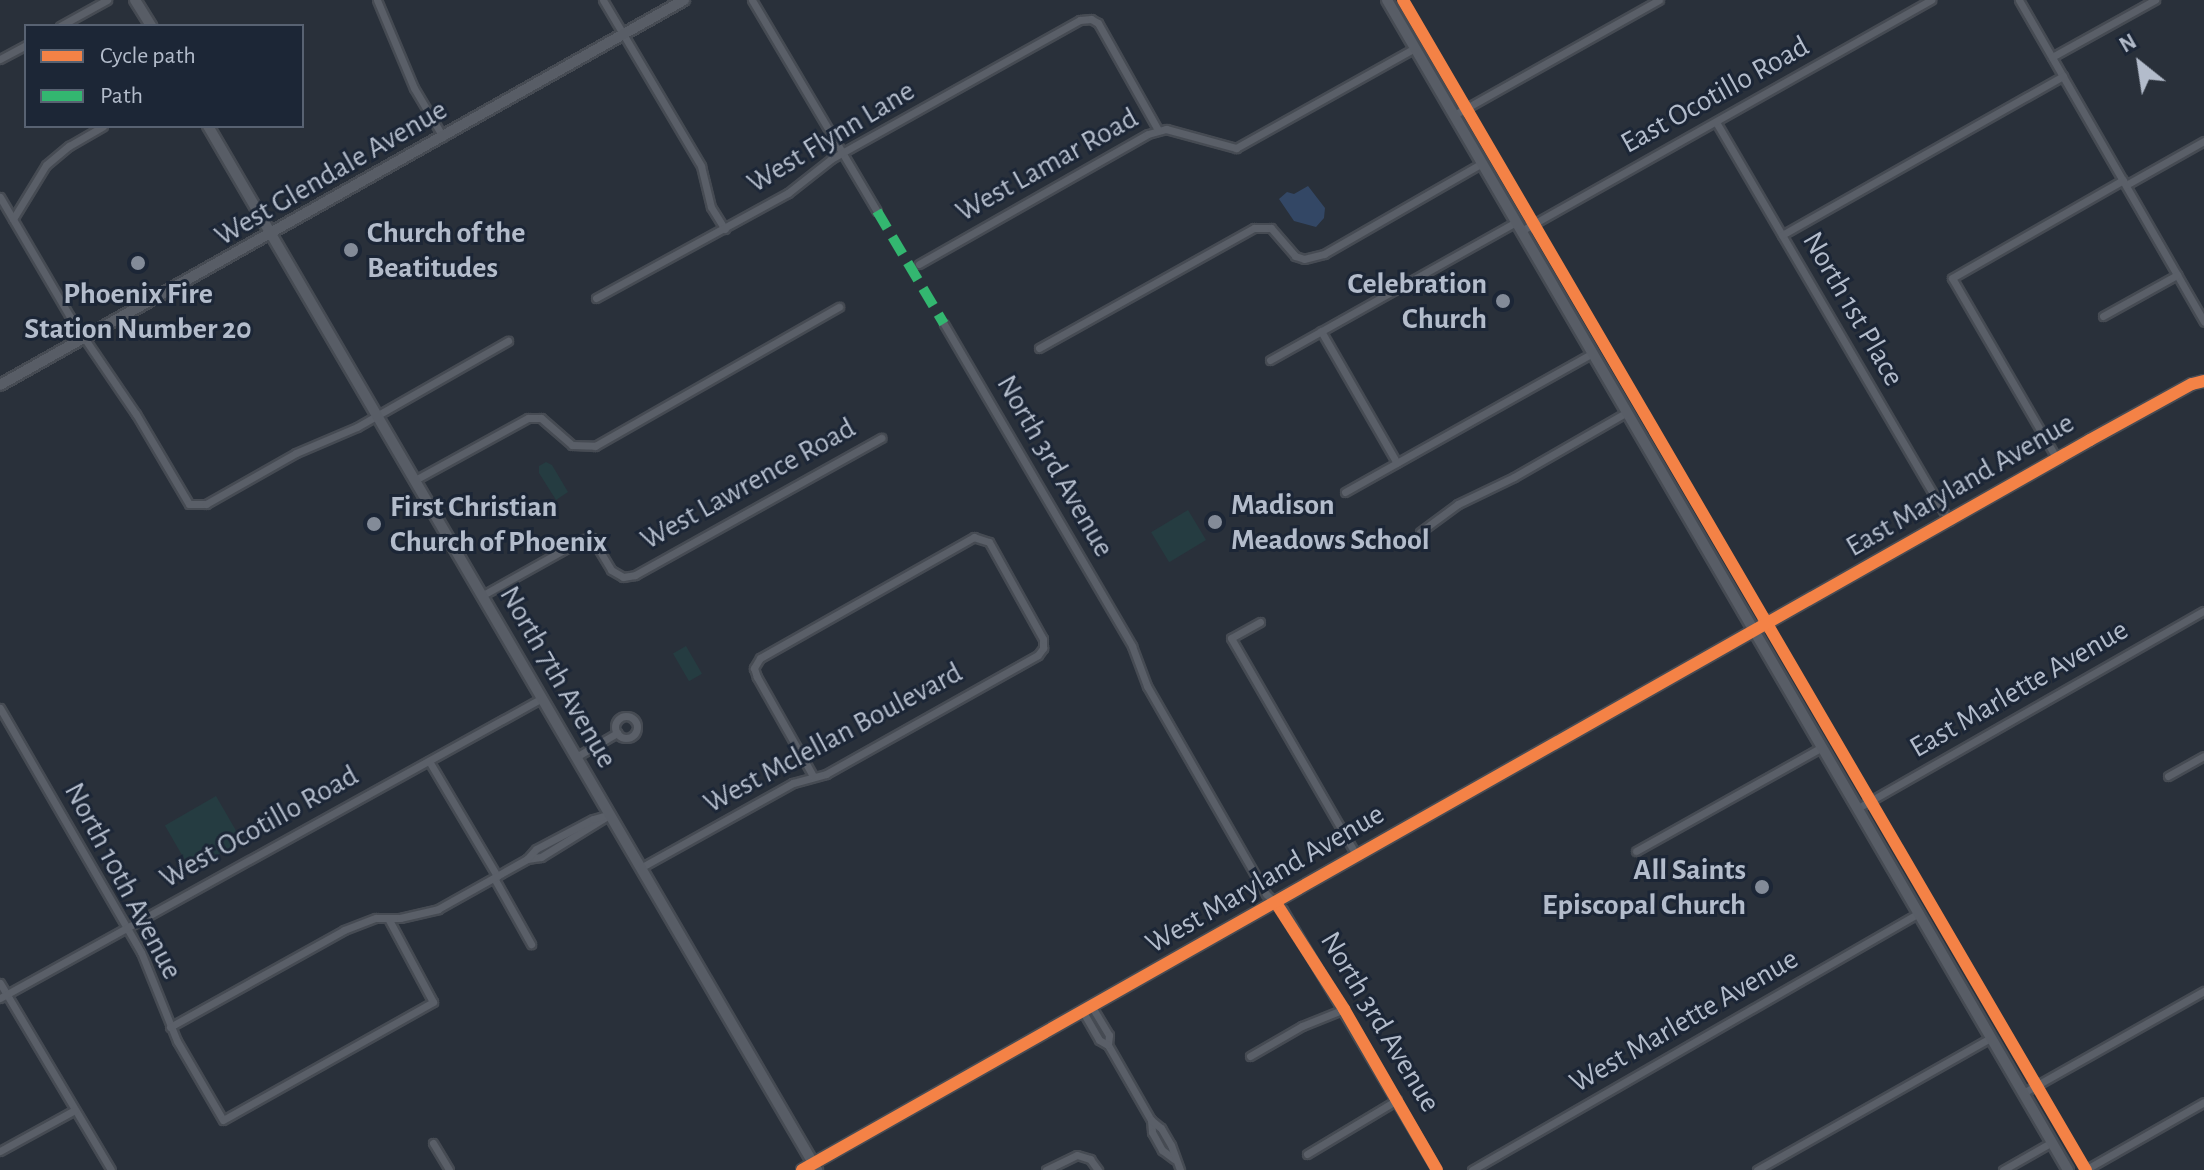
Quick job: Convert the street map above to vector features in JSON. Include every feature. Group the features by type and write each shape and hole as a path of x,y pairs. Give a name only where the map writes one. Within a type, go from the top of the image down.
{"main road":[{"path":"135,0 150,24"},
{"name":"West Glendale Avenue","path":"0,385 272,235 684,0"},
{"path":"1387,0 2068,1170"},
{"name":"North 7th Avenue","path":"209,128 815,1167"},
{"name":"East Maryland Avenue","path":"2192,384 2204,372"},
{"name":"East Maryland Avenue","path":"1754,632 2057,459 2192,384 2204,381"},
{"name":"West Maryland Avenue","path":"802,1170 815,1167 1087,1009 1754,632"}],"street":[{"path":"64,24 107,0"},
{"path":"377,0 414,88 443,137"},
{"path":"603,0 701,166 711,207 725,229"},
{"path":"752,0 877,211"},
{"path":"1454,115 1659,0"},
{"name":"East Ocotillo Road","path":"1519,226 1716,122 1931,0"},
{"path":"2019,0 2204,322"},
{"path":"2052,57 2155,0"},
{"name":"West Flynn Lane","path":"596,298 788,193 820,166 1080,20 1091,19 1098,23 1158,130"},
{"path":"0,59 24,46"},
{"name":"West Lamar Road","path":"919,264 1158,130 1171,129 1236,148 1415,48"},
{"path":"1782,235 2063,76"},
{"name":"North 1st Place","path":"1716,122 1949,521"},
{"path":"13,219 46,165 69,146 100,128"},
{"path":"2057,459 1952,278 2204,141"},
{"path":"1039,348 1254,228 1271,228 1295,256 1312,257 1482,163"},
{"path":"0,197 84,339 136,414 189,504 206,504 296,453 378,416 508,341"},
{"path":"1270,360 1519,226"},
{"path":"2103,316 2177,275"},
{"path":"415,480 528,418 541,418 570,444 595,446 839,307"},
{"name":"North 3rd Avenue","path":"944,324 1132,646 1147,686 1266,894 1276,903 1344,1009 1437,1170"},
{"path":"1321,331 1397,463"},
{"path":"1345,492 1593,353"},
{"path":"1420,532 1458,504 1514,477 1627,412"},
{"name":"West Lawrence Road","path":"483,595 592,538 611,570 623,577 635,575 881,438"},
{"name":"West Mclellan Boulevard","path":"642,867 793,783 826,774 1038,655 1043,648 1043,639 989,542 982,537 974,537 760,658 754,668 813,776"},
{"name":"East Marlette Avenue","path":"1858,808 2204,611"},
{"path":"1260,622 1231,638 1357,856"},
{"name":"West Ocotillo Road","path":"3,996 542,698"},
{"name":"North 10th Avenue","path":"0,708 148,965 170,1027 223,1120 433,1002 388,918"},
{"path":"576,757 617,733"},
{"path":"1636,851 1822,747"},
{"path":"2168,776 2204,756"},
{"path":"429,761 531,944"},
{"path":"170,1027 344,930 376,918 438,909 527,859 541,857 592,829 610,814"},
{"name":"West Marlette Avenue","path":"1472,1170 1919,913"},
{"path":"0,983 3,996 111,1170"},
{"path":"2023,1093 2204,991"},
{"path":"1087,1009 1109,1035 1108,1045 1151,1120 1166,1136 1180,1170"},
{"path":"1250,1056 1302,1026 1344,1009"},
{"path":"1757,1170 1990,1038"},
{"path":"1307,1154 1397,1100"},
{"path":"2085,1170 2204,1102"},
{"path":"0,1151 75,1110"},
{"path":"2003,1170 2052,1142"},
{"path":"433,1143 449,1170"},
{"path":"1046,1170 1069,1157 1086,1157 1098,1170"}],"green space":[{"path":"546,462 552,465 568,492 556,500 539,473 539,466"},
{"path":"1188,510 1206,540 1169,562 1151,532"},
{"path":"686,646 702,674 689,681 673,654"},
{"path":"216,796 242,841 191,871 165,826"}],"water":[{"path":"1308,186 1325,208 1324,218 1316,227 1294,221 1279,199 1287,192 1294,194"}],"marked path":[{"path":"877,211 944,324"}],"cycle path":[{"path":"1403,0 2086,1170"},
{"path":"802,1170 2090,440 2192,384 2204,381"},
{"path":"1276,903 1344,1009 1437,1170"}],"place":[{"name":"Church of the Beatitudes","path":"351,250"},
{"name":"Phoenix Fire Station Number 20","path":"138,263"},
{"name":"Celebration Church","path":"1503,301"},
{"name":"Madison Meadows School","path":"1215,522"},
{"name":"First Christian Church of Phoenix","path":"374,524"},
{"name":"All Saints Episcopal Church","path":"1762,887"}]}
